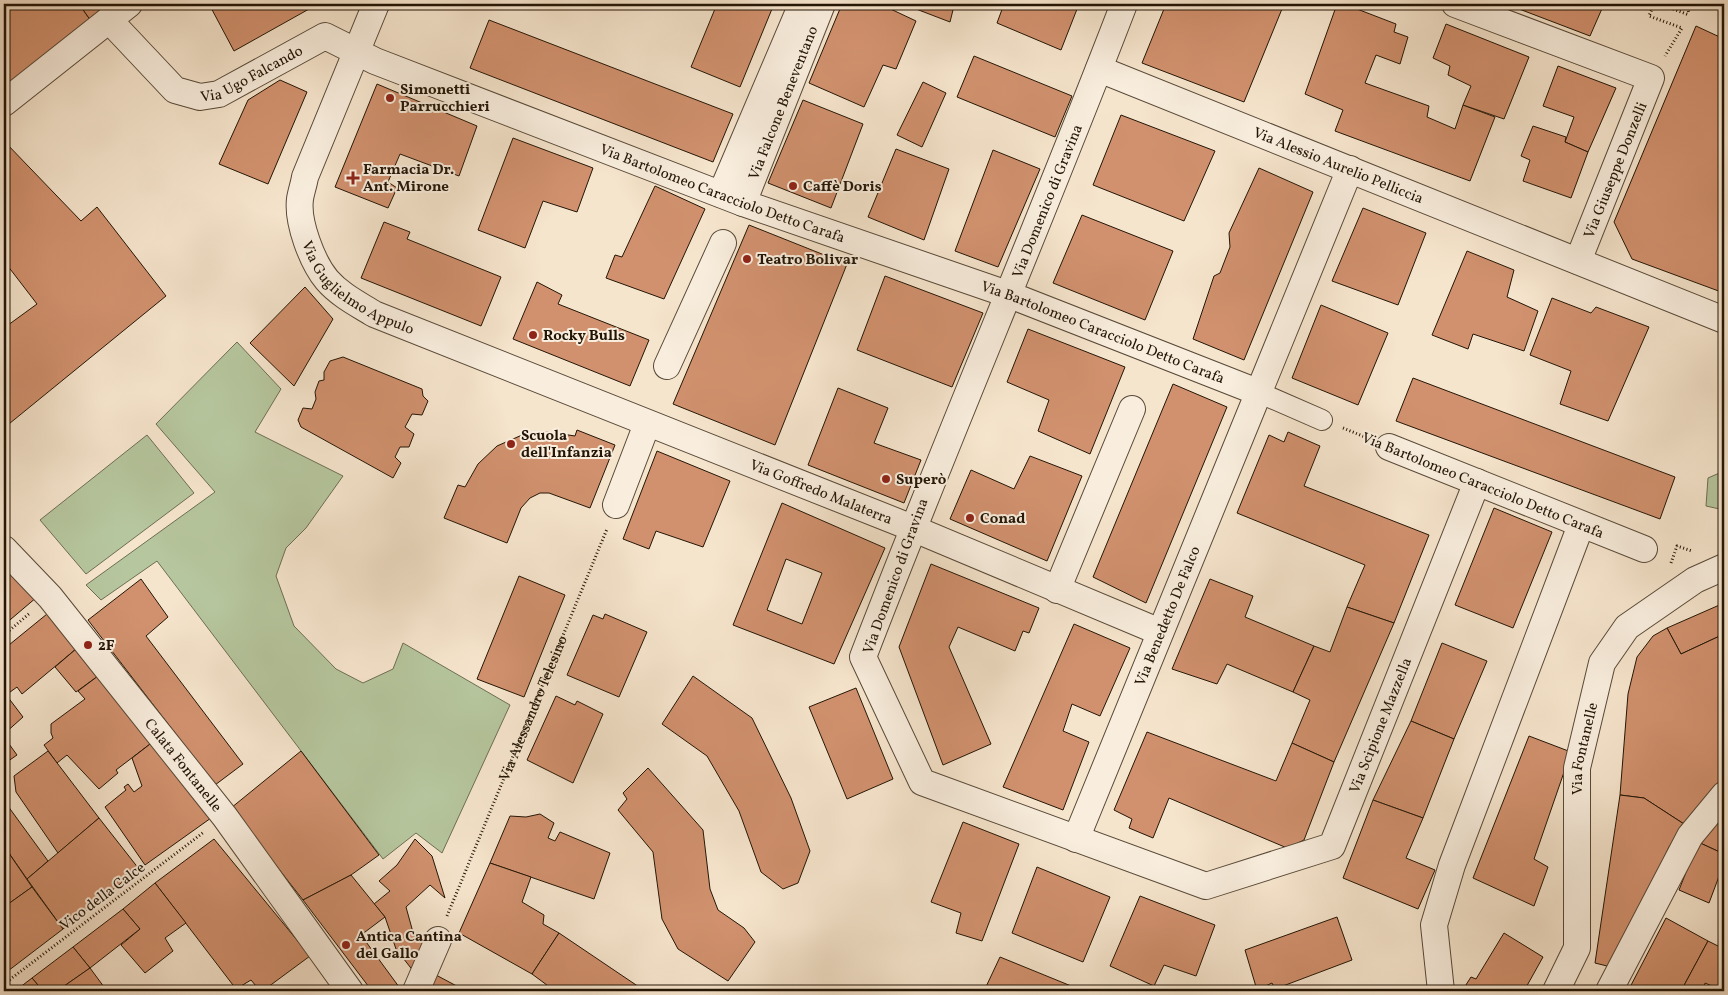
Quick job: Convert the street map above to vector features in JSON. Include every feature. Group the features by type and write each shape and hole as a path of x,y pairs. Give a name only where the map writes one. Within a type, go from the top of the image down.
{"street":[{"path":"4,103 129,4"},
{"name":"Via Guglielmo Appulo","path":"376,4 305,177 300,201 302,226 311,252 326,279 346,297 374,314 647,424"},
{"name":"Via Falcone Beneventano","path":"732,198 802,4"},
{"name":"Via Falcone Beneventano","path":"732,198 822,4"},
{"name":"Via Domenico di Gravina","path":"1124,4 1010,295 912,528 863,657 922,782 1206,886"},
{"path":"1455,4 1651,78"},
{"name":"Via Ugo Falcando","path":"109,20 175,90 200,97 220,94 325,36 356,53"},
{"name":"Via Bartolomeo Caracciolo Detto Carafa","path":"356,53 732,198 1010,295 1260,394"},
{"name":"Via Alessio Aurelio Pelliccia","path":"1099,69 1724,320"},
{"name":"Via Giuseppe Donzelli","path":"1578,261 1651,78"},
{"name":"Via Benedetto De Falco","path":"1076,839 1260,394 1350,169"},
{"path":"667,366 723,243"},
{"path":"1260,394 1322,420"},
{"path":"1057,590 1132,409"},
{"path":"616,506 647,424"},
{"name":"Via Goffredo Malaterra","path":"647,424 912,528 1160,632"},
{"name":"Via Bartolomeo Caracciolo Detto Carafa","path":"1389,447 1644,549"},
{"name":"Via Scipione Mazzella","path":"1206,886 1332,846 1476,482"},
{"path":"1441,991 1434,925 1447,882 1581,525"},
{"name":"Calata Fontanelle","path":"4,549 50,597 225,817 350,991"},
{"name":"Via Fontanelle","path":"1556,991 1577,948 1577,768 1602,664 1627,626 1695,580 1724,568"},
{"path":"1609,991 1690,836 1724,795"},
{"path":"416,991 438,940"}],"path":[{"path":"1651,78 1682,28 1649,16 1654,4"},
{"path":"1660,4 1689,15 1687,4"},
{"name":"Via Bartolomeo Caracciolo Detto Carafa","path":"1322,420 1389,447"},
{"name":"Via Alessandro Telesino","path":"438,940 616,506"},
{"path":"4,635 50,597"},
{"name":"Vico della Calce","path":"4,984 207,830"}],"green space":[{"path":"237,342 281,389 255,432 343,476 306,528 286,548 276,576 294,626 336,669 363,683 393,669 403,643 510,705 442,853 416,833 383,859 157,561 101,600 86,585 215,492 156,424"},
{"path":"147,435 194,493 86,574 40,520"},
{"path":"1724,471 1724,510 1706,506 1708,478"}],"building":[{"path":"4,4 79,4 91,21 4,87"},
{"path":"79,4 111,4 91,21"},
{"path":"209,4 318,4 234,51"},
{"path":"717,4 774,4 740,87 691,67"},
{"path":"842,4 880,4 916,21 896,69 883,65 864,107 809,83"},
{"path":"903,4 949,4 954,6 950,22"},
{"path":"1004,4 1079,4 1061,50 997,23"},
{"path":"1166,4 1284,4 1244,102 1142,63"},
{"path":"1337,4 1344,4 1396,24 1394,32 1408,37 1400,64 1376,55 1365,83 1429,106 1427,117 1455,129 1463,105 1495,117 1470,181 1335,131 1343,110 1305,94"},
{"path":"1506,4 1604,4 1590,36"},
{"path":"489,20 733,114 713,162 470,68"},
{"path":"1446,24 1529,57 1504,119 1463,105 1471,86 1448,75 1450,66 1433,58"},
{"path":"1696,26 1724,39 1724,293 1632,259 1614,222"},
{"path":"974,56 1072,96 1055,137 957,97"},
{"path":"1558,66 1616,88 1588,152 1565,142 1574,117 1543,106"},
{"path":"280,80 307,92 268,184 219,164 248,100"},
{"path":"923,82 946,93 922,147 897,135"},
{"path":"377,84 477,126 459,176 400,154 388,182 397,188 388,208 335,187"},
{"path":"803,100 863,124 831,208 768,183"},
{"path":"1121,115 1215,151 1184,221 1093,185"},
{"path":"1533,126 1566,137 1565,142 1588,152 1571,198 1523,181 1530,160 1521,156"},
{"path":"513,138 593,168 577,212 543,201 525,248 478,230"},
{"path":"4,141 81,221 97,207 166,296 4,428 4,328 37,304 4,261"},
{"path":"896,149 949,169 924,240 868,217"},
{"path":"993,150 1040,169 998,267 955,251"},
{"path":"1259,168 1313,192 1244,360 1193,339 1214,276 1220,273 1230,247 1229,233"},
{"path":"655,186 705,209 664,299 606,278 615,255 622,257"},
{"path":"1363,208 1426,233 1398,305 1332,281"},
{"path":"1082,215 1173,251 1145,320 1053,283"},
{"path":"384,222 410,232 407,239 501,277 481,326 361,278"},
{"path":"749,225 847,264 775,445 673,404"},
{"path":"1467,251 1514,270 1507,297 1538,311 1524,351 1473,334 1468,349 1432,335"},
{"path":"885,276 983,313 952,387 857,350"},
{"path":"537,282 562,295 558,304 649,340 630,386 513,339"},
{"path":"305,287 333,319 294,386 250,343"},
{"path":"1552,298 1591,313 1596,307 1649,327 1608,421 1560,404 1571,371 1530,355"},
{"path":"1321,305 1388,333 1358,405 1292,378"},
{"path":"1028,329 1125,367 1090,454 1038,431 1049,400 1007,382"},
{"path":"343,357 422,389 423,396 428,401 422,415 412,414 405,427 414,434 409,447 400,447 395,457 401,463 393,478 301,427 298,420 303,408 312,409 319,381 324,380 324,372 330,361"},
{"path":"1413,378 1675,477 1660,519 1396,421"},
{"path":"1173,384 1227,407 1146,603 1093,577"},
{"path":"838,388 888,408 874,443 921,460 904,503 808,465"},
{"path":"577,430 615,445 590,508 549,493 540,493 530,498 521,508 507,543 444,518 458,485 465,487 478,464 497,446 522,435 549,432 575,436"},
{"path":"1288,432 1320,446 1304,486 1429,535 1394,623 1347,607 1365,565 1237,513 1269,435 1284,442"},
{"path":"657,451 730,481 703,547 656,531 649,549 623,539"},
{"path":"1030,456 1082,476 1047,561 950,519 971,470 1014,489"},
{"path":"782,503 885,548 834,664 733,625","holes":["786,559 822,573 802,624 767,610"]},
{"path":"1494,508 1552,532 1513,628 1455,605"},
{"path":"4,562 37,597 4,625"},
{"path":"931,564 1039,608 1029,633 1023,631 1015,651 958,627 949,647 991,744 943,765 899,647"},
{"path":"519,576 565,595 524,697 477,679"},
{"path":"141,579 168,617 146,636 243,764 215,785 88,620"},
{"path":"1210,579 1253,596 1245,617 1314,646 1293,692 1227,664 1217,684 1172,669"},
{"path":"1724,603 1724,634 1681,654 1667,628"},
{"path":"1347,607 1394,623 1334,762 1292,743 1310,700 1293,692 1314,646 1330,652"},
{"path":"47,614 76,649 22,694 17,687 6,695 4,692 4,649"},
{"path":"605,614 647,632 619,697 567,675 593,615 603,619"},
{"path":"1074,624 1130,648 1100,716 1072,704 1063,731 1089,742 1063,810 1003,787"},
{"path":"1667,628 1681,654 1724,634 1724,778 1684,824 1644,798 1620,795 1628,694 1637,657 1653,636"},
{"path":"1442,643 1487,661 1454,739 1411,721"},
{"path":"76,649 98,676 76,692 55,667"},
{"path":"98,676 154,741 116,770 118,773 99,789 67,755 57,763 44,745 53,738 51,724 85,699 78,691"},
{"path":"693,676 752,718 791,798 810,851 798,883 783,889 761,872 739,811 707,756 662,724"},
{"path":"856,688 893,779 847,799 809,707"},
{"path":"4,692 23,717 4,734"},
{"path":"556,696 575,705 577,701 603,714 573,783 527,760"},
{"path":"1411,721 1454,739 1423,818 1373,800"},
{"path":"1147,732 1276,781 1292,743 1334,762 1304,840 1287,848 1169,798 1153,838 1129,828 1132,819 1114,810"},
{"path":"1529,736 1571,752 1534,859 1548,867 1534,906 1473,878"},
{"path":"4,737 17,755 4,764"},
{"path":"154,741 211,818 145,865 105,807 126,790 124,787 128,784 134,792 142,786 132,758"},
{"path":"48,751 99,818 58,853 16,792 14,776"},
{"path":"301,751 379,855 351,875 303,900 231,808"},
{"path":"648,768 703,830 710,889 718,910 744,928 755,942 728,981 678,949 662,919 653,852 618,810 627,799 623,793"},
{"path":"1620,795 1644,798 1684,824 1669,847 1615,968 1595,963"},
{"path":"1373,800 1423,818 1406,858 1435,870 1418,909 1343,878"},
{"path":"5,802 48,861 27,879 4,846"},
{"path":"1724,807 1724,854 1698,842"},
{"path":"540,814 554,823 548,838 555,841 560,832 610,853 594,899 490,863 510,816 526,817"},
{"path":"99,818 139,869 63,929 27,879"},
{"path":"963,822 1019,844 982,941 956,933 961,913 931,902"},
{"path":"214,839 310,956 268,987 256,986 251,980 236,989 155,883"},
{"path":"415,839 432,856 445,898 430,885 406,907 414,936 425,942 414,972 396,949 385,917 374,904 390,891 379,881 397,865"},
{"path":"1698,842 1724,854 1724,863 1709,903 1679,890"},
{"path":"4,846 32,887 4,907"},
{"path":"490,863 531,877 522,902 544,915 543,924 559,933 532,974 459,933"},
{"path":"1037,867 1110,897 1083,962 1012,933"},
{"path":"351,875 385,917 361,935 402,991 372,991 303,900"},
{"path":"155,883 186,923 165,938 173,951 145,973 121,945 140,929 123,909"},
{"path":"32,887 63,929 4,974 4,907"},
{"path":"1140,896 1215,925 1196,976 1164,965 1154,986 1110,966"},
{"path":"123,909 140,929 90,968 73,947"},
{"path":"1337,917 1352,960 1275,989 1272,983 1257,990 1245,950"},
{"path":"1666,918 1708,941 1681,991 1628,991"},
{"path":"559,933 645,991 555,991 532,974"},
{"path":"1504,933 1543,957 1524,991 1462,991 1471,977 1476,979"},
{"path":"1708,941 1724,949 1724,991 1705,983 1703,991 1681,991"},
{"path":"73,947 90,968 57,991 43,991 32,978"},
{"path":"1000,957 1081,990 984,991"},
{"path":"90,968 107,991 57,991"},
{"path":"436,975 466,991 429,991"},
{"path":"32,978 43,991 15,991"}],"place":[{"name":"Simonetti Parrucchieri","path":"390,98"},
{"name":"Farmacia Dr. Ant. Mirone","path":"353,178"},
{"name":"Caffè Doris","path":"793,186"},
{"name":"Teatro Bolivar","path":"747,259"},
{"name":"Rocky Bulls","path":"533,335"},
{"name":"Scuola dell'Infanzia","path":"511,444"},
{"name":"Superò","path":"886,479"},
{"name":"Conad","path":"970,518"},
{"name":"2F","path":"88,645"},
{"name":"Antica Cantina del Gallo","path":"346,945"}]}
